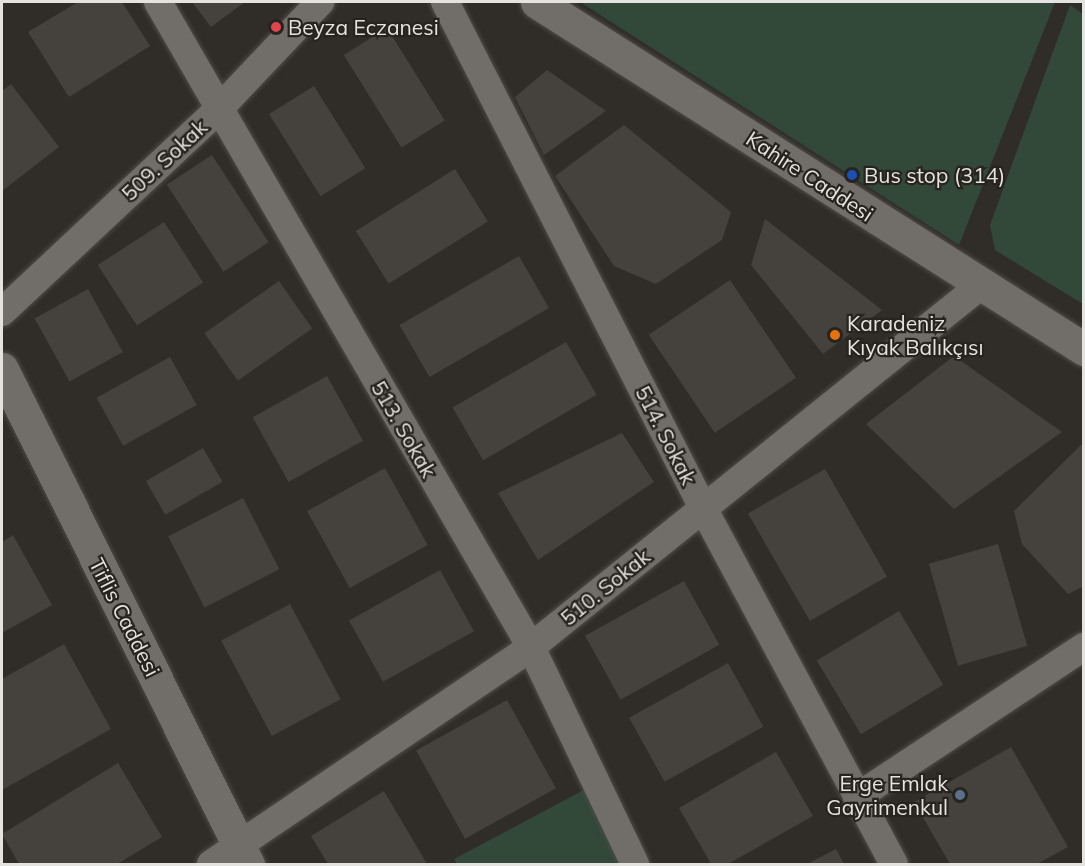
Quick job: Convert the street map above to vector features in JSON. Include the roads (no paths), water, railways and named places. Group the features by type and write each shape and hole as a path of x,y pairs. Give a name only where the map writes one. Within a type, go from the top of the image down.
{"main road":[{"name":"Kahire Caddesi","path":"537,2 1083,349"},
{"name":"Tiflis Caddesi","path":"2,369 243,855"}],"street":[{"name":"513. Sokak","path":"158,2 218,110 531,647 636,864"},
{"name":"509. Sokak","path":"2,312 218,110 320,2"},
{"name":"514. Sokak","path":"445,2 703,508 894,864"},
{"name":"510. Sokak","path":"211,864 243,855 531,647 981,285"},
{"path":"857,797 1083,647"}],"place":[{"name":"Beyza Eczanesi","path":"276,27"},
{"name":"Bus stop (314)","path":"852,175"},
{"name":"Karadeniz Kıyak Balıkçısı","path":"835,335"},
{"name":"Erge Emlak Gayrimenkul","path":"960,795"}]}
